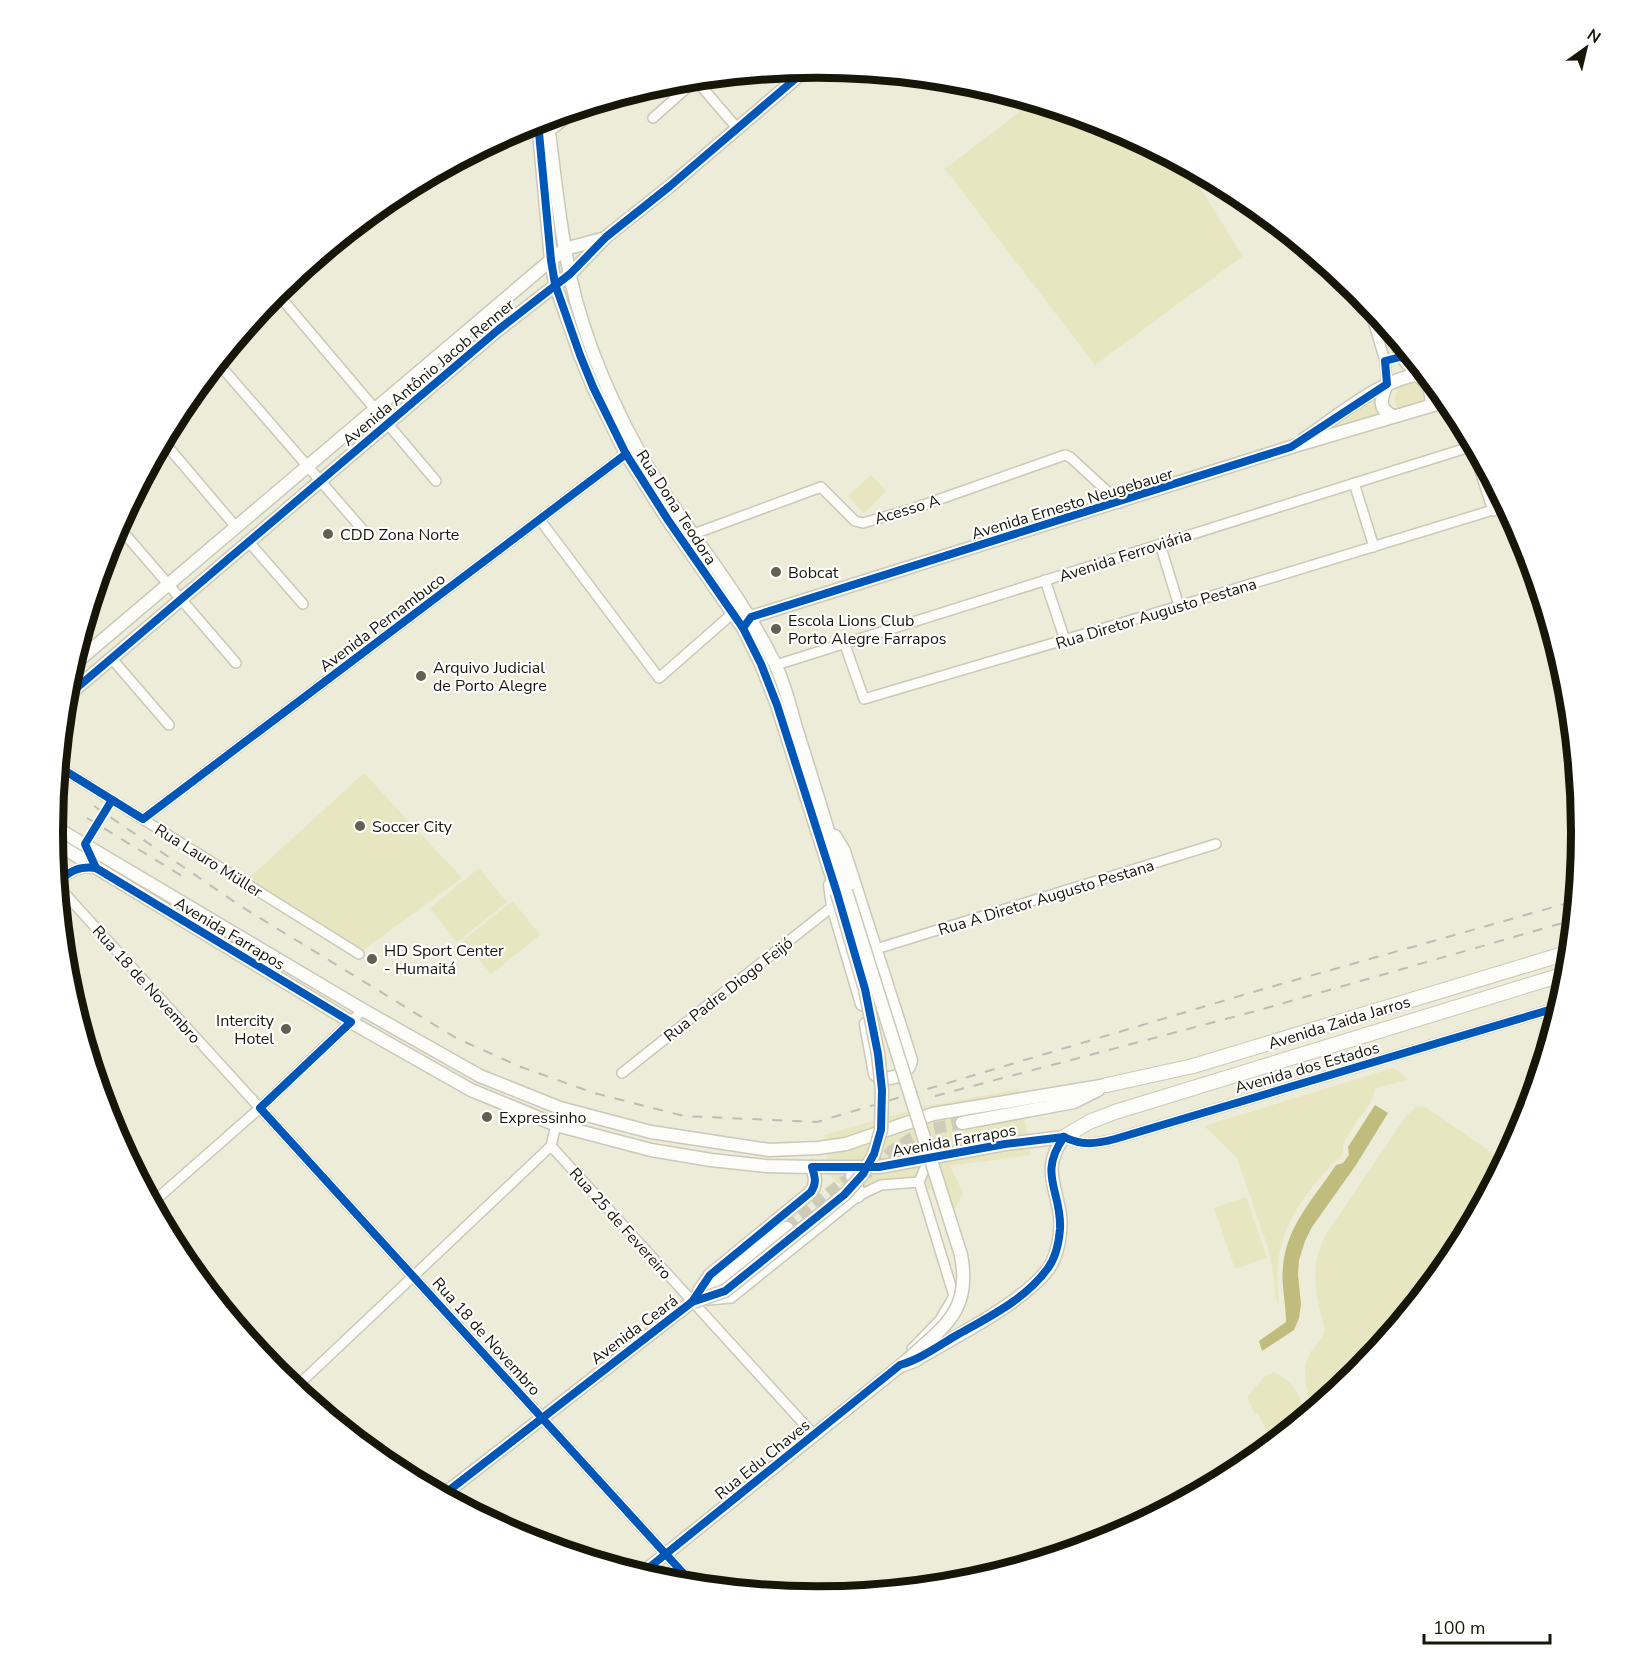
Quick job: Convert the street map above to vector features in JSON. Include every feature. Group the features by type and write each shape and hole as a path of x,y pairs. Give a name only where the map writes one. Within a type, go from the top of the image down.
{"highway":[{"name":"Avenida Zaida Jarros","path":"1107,1085 1193,1066 1561,955"},
{"name":"Avenida Zaida Jarros","path":"1064,1137 1089,1122 1115,1112 1557,976"}],"main road":[{"name":"Avenida Antônio Jacob Renner","path":"76,688 498,330 570,274 606,237 670,186 795,79"},
{"name":"Rua Dona Teodora","path":"549,127 565,249 582,322 612,398 639,452 691,534 751,617 776,665 826,823 839,897"},
{"name":"Rua Dona Teodora","path":"539,131 555,284 580,355 626,454 743,628 761,664 777,705 839,897"},
{"name":"Avenida Antônio Jacob Renner","path":"84,656 551,260 565,249 606,237"},
{"path":"534,301 545,300 564,308"},
{"path":"486,316 498,330"},
{"path":"444,351 457,365"},
{"path":"580,355 593,351"},
{"name":"Avenida Ernesto Neugebauer","path":"1291,447 1387,384 1416,375"},
{"path":"1387,384 1381,403 1387,413 1394,416"},
{"path":"1431,395 1431,405"},
{"name":"Avenida Ernesto Neugebauer","path":"751,617 1437,403"},
{"path":"278,493 289,506"},
{"path":"146,605 147,615 157,620"},
{"path":"743,628 751,617"},
{"path":"118,628 129,632 129,643"},
{"path":"826,823 844,851 910,1060 910,1066 905,1072 888,1078 875,1074 861,996 839,897"},
{"name":"Avenida Farrapos","path":"63,832 363,1010 480,1076 560,1108 651,1132 769,1150 818,1148 846,1144 933,1114 1107,1085"},
{"name":"Avenida Farrapos","path":"64,848 351,1022 471,1090 556,1125 661,1152 766,1166 879,1167 945,1154 1064,1137"},
{"path":"693,1302 725,1291 844,1195 863,1174 874,1154 881,1130 882,1090 878,1054 865,989 839,897"},
{"path":"839,897 961,1255 965,1275 963,1294 956,1312 902,1364"},
{"name":"Avenida Farrapos","path":"962,1123 1074,1102 1107,1085"},
{"path":"902,1364 914,1361 1014,1300 1033,1286 1049,1267 1054,1258 1060,1228 1060,1215 1050,1177 1051,1167 1057,1147 1064,1137"},
{"name":"Avenida Ceará","path":"693,1302 710,1275 811,1192 816,1178 812,1167"},
{"path":"847,1167 856,1181 858,1196"},
{"name":"Avenida Ceará","path":"448,1489 787,1228"},
{"name":"Rua Edu Chaves","path":"650,1567 902,1364"}],"street":[{"path":"702,87 737,128"},
{"path":"652,118 685,90"},
{"path":"549,132 560,123"},
{"path":"283,300 436,481"},
{"path":"1374,325 1385,361 1387,384"},
{"path":"223,368 369,537"},
{"path":"169,448 236,527"},
{"name":"Avenida Ferroviária","path":"776,665 1466,448"},
{"name":"Avenida Pernambuco","path":"143,819 626,454 639,452"},
{"name":"Acesso A","path":"691,534 821,487 855,521 863,523 912,509 1065,455 1120,503"},
{"path":"1483,480 1493,511"},
{"path":"1354,483 1374,547"},
{"name":"Rua Diretor Augusto Pestana","path":"844,642 864,699 1498,509"},
{"path":"540,520 659,678 732,614 735,602 734,593"},
{"path":"125,533 236,663"},
{"path":"248,541 303,604"},
{"path":"1160,544 1179,606"},
{"path":"1045,580 1065,640"},
{"path":"112,659 169,725"},
{"name":"Rua Lauro Müller","path":"66,771 359,954"},
{"name":"Rua A Diretor Augusto Pestana","path":"876,949 1216,844"},
{"path":"65,876 73,869 96,868"},
{"name":"Rua 18 de Novembro","path":"66,896 684,1574"},
{"name":"Rua Padre Diogo Feijó","path":"622,1073 839,897"},
{"path":"158,1198 260,1108 363,1010"},
{"name":"Avenida dos Estados","path":"1064,1137 1082,1144 1116,1140 1549,1010"},
{"path":"302,1382 551,1146 560,1108"},
{"name":"Rua 25 de Fevereiro","path":"551,1146 814,1435"},
{"path":"919,1182 924,1170 945,1154"},
{"name":"Avenida Ceará","path":"693,1302 731,1298 858,1196 881,1185 919,1182"},
{"name":"Rua Edu Chaves","path":"902,1364 908,1354 940,1320 954,1296 919,1182"}],"shaded area":[{"path":"1025,108 1106,135 1194,179 1243,256 1095,365 945,169"},
{"path":"1413,379 1423,385 1423,398 1418,406 1400,411 1394,402 1398,382"},
{"path":"1379,394 1383,417 1330,431"},
{"path":"871,475 886,491 864,513 848,496"},
{"name":"Soccer City","path":"364,773 462,878 363,950 248,879"},
{"path":"479,868 507,902 457,942 430,908"},
{"path":"513,901 540,935 491,974 463,940"},
{"path":"1393,1068 1407,1080 1375,1088 1371,1102 1345,1140 1342,1154 1305,1198 1287,1228 1278,1261 1279,1303 1277,1303 1270,1254 1237,1158 1204,1126"},
{"path":"1019,1089 1031,1155 950,1166 963,1193 954,1211 918,1179 884,1181 853,1196 830,1175 824,1135 926,1106"},
{"path":"1375,1105 1388,1113 1305,1241 1299,1260 1298,1275 1301,1304 1294,1330 1262,1351 1259,1341 1286,1322 1283,1267 1290,1238 1303,1213 1336,1165 1343,1163 1349,1155 1348,1147"},
{"path":"1424,1106 1497,1156 1470,1209 1444,1251 1415,1291 1384,1329 1311,1401 1307,1387 1306,1365 1311,1351 1325,1331 1315,1282 1320,1247 1326,1234 1407,1115 1416,1107"},
{"path":"1246,1197 1267,1258 1235,1269 1214,1208"},
{"path":"1274,1372 1287,1380 1295,1389 1303,1408 1268,1435 1258,1413 1255,1414 1247,1397 1265,1376"}],"tunnel":[{"path":"787,1228 843,1182 876,1169 892,1151 912,1138 931,1129 962,1123"}],"railway":[{"path":"94,806 242,907 456,1038 521,1067 594,1093 684,1116 817,1122 1253,992 1567,903"},
{"path":"87,818 182,876"},
{"path":"935,1096 1256,1011 1566,922"}],"cycle path":[{"path":"76,688 498,330 570,274 606,237 670,186 795,79"},
{"path":"539,131 555,284 580,355 626,454 668,520 743,628 761,664 777,705 837,893 865,989 878,1054 882,1090 881,1130 874,1154 863,1174 844,1195 725,1291 692,1302"},
{"path":"743,628 751,617 1291,447 1387,384 1385,361 1403,358"},
{"path":"66,771 143,819 626,454"},
{"path":"96,868 85,844 112,800"},
{"path":"65,876 75,870 96,868 351,1022 260,1108 684,1574"},
{"path":"1064,1137 1077,1142 1089,1143 1115,1139 1549,1010"},
{"path":"449,1490 692,1302 710,1275 811,1192 815,1180 812,1167 879,1167 1005,1144 1064,1137"},
{"path":"650,1567 900,1365 922,1356 994,1314 1018,1298 1039,1279 1053,1259 1059,1239 1060,1216 1051,1173 1056,1150 1064,1137"}],"place":[{"name":"CDD Zona Norte","path":"328,534"},
{"name":"Bobcat","path":"776,572"},
{"name":"Escola Lions Club Porto Alegre Farrapos","path":"776,629"},
{"name":"Arquivo Judicial de Porto Alegre","path":"421,676"},
{"name":"Soccer City","path":"360,826"},
{"name":"HD Sport Center - Humaitá","path":"372,959"},
{"name":"Intercity Hotel","path":"286,1029"},
{"name":"Expressinho","path":"487,1117"}]}
